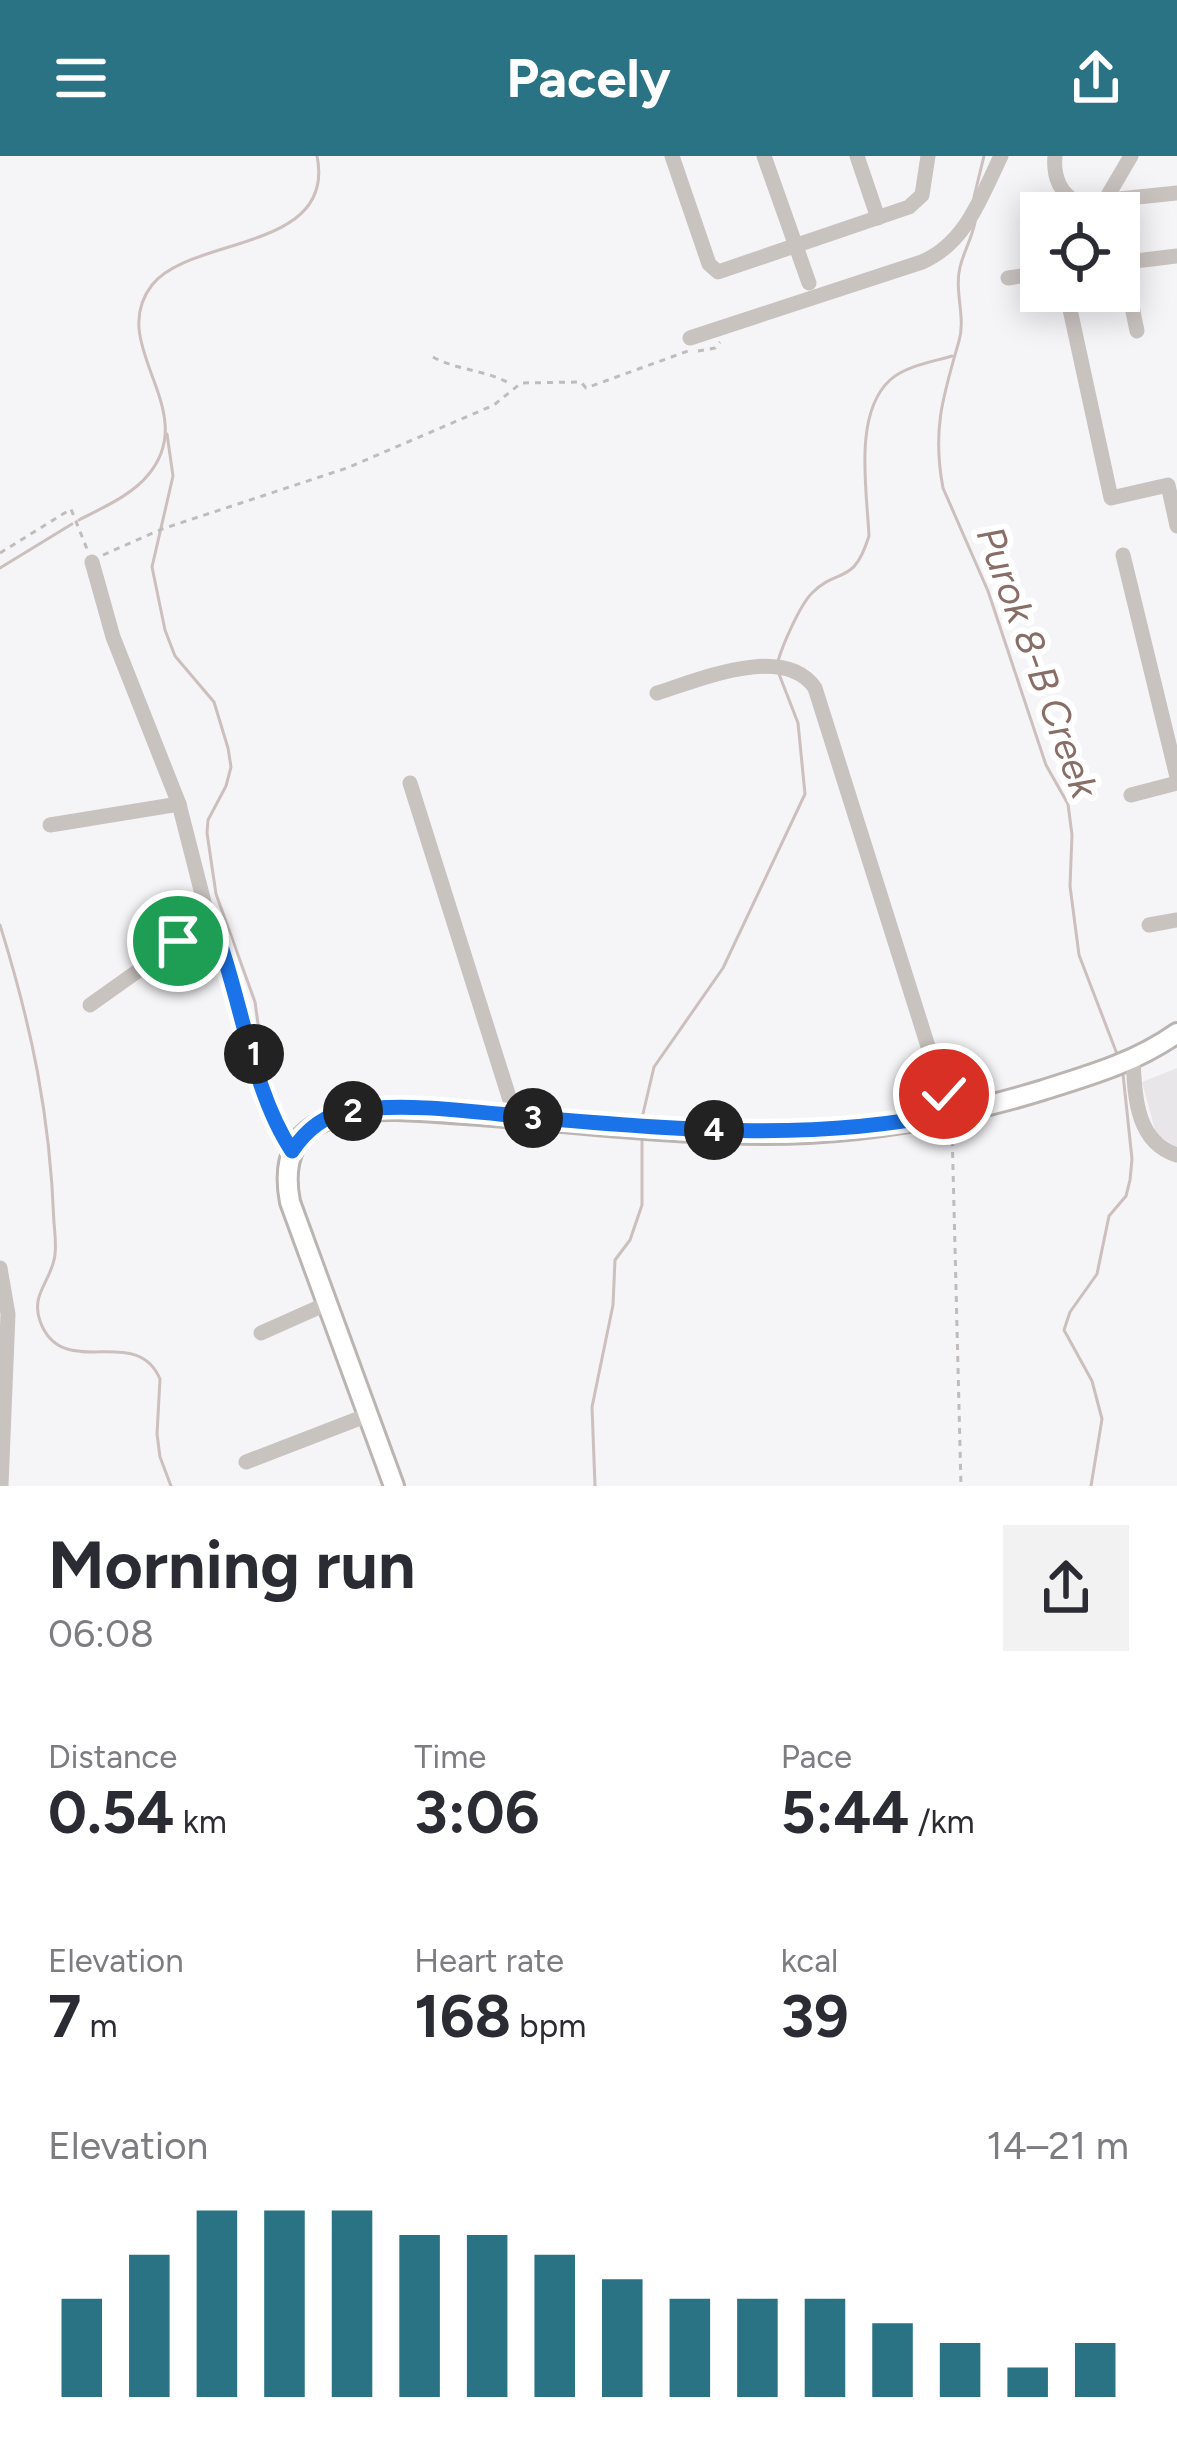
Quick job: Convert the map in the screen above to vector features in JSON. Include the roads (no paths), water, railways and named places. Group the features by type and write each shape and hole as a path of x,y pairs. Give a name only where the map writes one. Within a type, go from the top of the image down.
{"main road":[{"path":"394,1486 286,1183 292,1151 318,1123 344,1112 397,1110 760,1133 862,1129 1012,1099 1133,1060 1177,1033"}],"street":[{"path":"672,156 714,271 909,207 922,195 928,156"},
{"path":"764,156 808,284"},
{"path":"857,156 878,218"},
{"path":"690,338 922,262 944,250 978,205 1001,156"},
{"path":"1054,156 1057,181 1065,192"},
{"path":"1111,192 1131,156"},
{"path":"1140,198 1177,193"},
{"path":"1140,261 1177,257"},
{"path":"1008,278 1020,276"},
{"path":"1071,312 1111,498 1168,485 1177,526"},
{"path":"1133,312 1137,331"},
{"path":"1123,555 1177,780 1131,795"},
{"path":"92,562 113,637 179,804 272,1116 292,1151"},
{"path":"657,693 722,673 771,666 796,671 815,688 949,1113"},
{"path":"410,783 514,1116"},
{"path":"50,825 179,804"},
{"path":"90,1005 211,919"},
{"path":"1149,925 1177,920"},
{"path":"1133,1060 1143,1126 1164,1150 1177,1154"},
{"path":"0,1268 8,1314 2,1486"},
{"path":"261,1333 326,1304"},
{"path":"246,1462 368,1415"}],"waterway":[{"path":"79,520 134,489 162,451 161,402 139,331 141,308 152,285 171,269 256,238 305,210 317,187 317,156"},
{"path":"974,197 984,156"},
{"name":"Purok 8-B Creek","path":"975,222 960,267 961,332 941,413 943,488 988,591 1046,765 1068,804 1070,886 1079,955 1117,1054"},
{"path":"778,661 807,599 851,569 863,552 869,536 867,432 878,395 903,371 952,356"},
{"path":"167,434 173,476 152,567 175,656 214,702 228,748 231,767 207,833 216,894 255,1002 262,1052"},
{"path":"0,568 72,524"},
{"path":"642,1118 654,1067 723,968 805,794 798,723 779,674"},
{"path":"0,925 30,1036 52,1183 55,1251 39,1296 40,1321 50,1339 65,1348 134,1355 149,1363 160,1379 157,1434 171,1486"},
{"path":"264,1061 283,1121"},
{"name":"Purok 8-B Creek","path":"1091,1486 1102,1419 1092,1381 1064,1330 1070,1312 1097,1274 1109,1216 1126,1196 1130,1180 1123,1074"},
{"path":"595,1486 592,1407 613,1305 615,1260 630,1240 642,1205 642,1138"}]}
